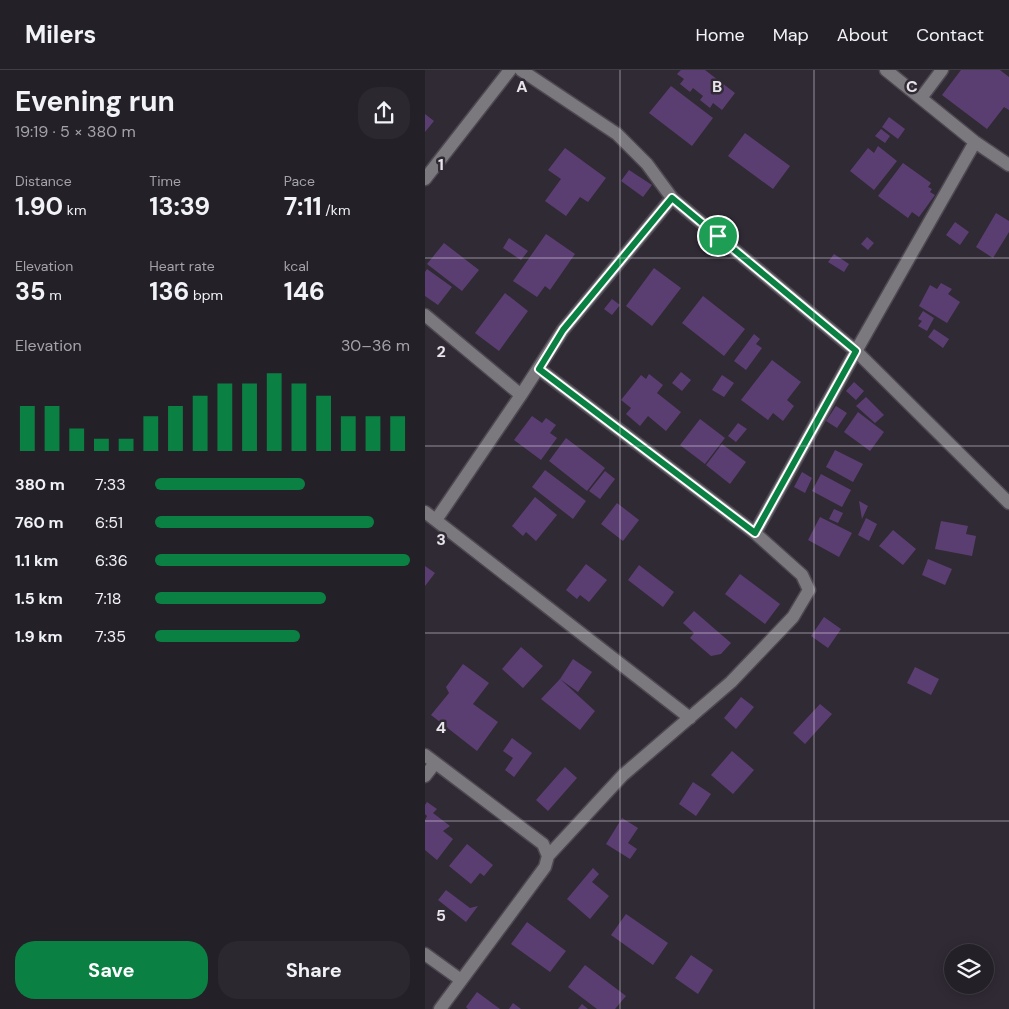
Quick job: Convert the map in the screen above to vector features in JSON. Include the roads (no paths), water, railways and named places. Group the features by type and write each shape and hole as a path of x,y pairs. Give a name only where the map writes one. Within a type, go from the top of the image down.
{"street":[{"path":"425,179 510,70"},
{"path":"521,70 617,134 647,164 672,198 856,351 1009,502"},
{"path":"886,70 975,142 1009,165"},
{"path":"921,98 942,70"},
{"path":"755,533 975,142"},
{"path":"435,520 521,396 563,330 672,198"},
{"path":"425,315 521,396"},
{"path":"440,1009 545,867 548,856 623,775 731,682 793,617 809,590 802,575 755,533 539,369"},
{"path":"425,512 690,718"},
{"path":"425,776 430,759 543,844 548,856"},
{"path":"425,954 461,980"}]}
